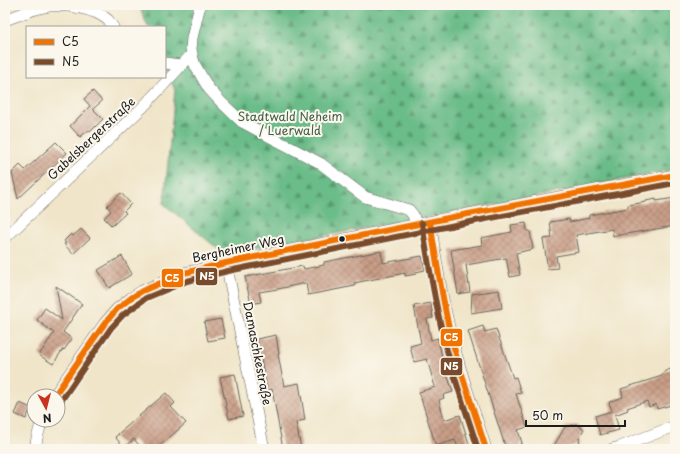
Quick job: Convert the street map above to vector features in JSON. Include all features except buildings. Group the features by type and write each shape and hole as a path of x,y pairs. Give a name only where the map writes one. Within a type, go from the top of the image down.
{"street":[{"path":"5,20 38,8 62,5 86,9 107,19 112,26"},
{"path":"200,5 192,38 192,54 195,65 209,89 222,103 242,122 320,163 365,197 409,210 413,215 416,224"},
{"name":"Gabelsbergerstraße","path":"166,76 192,54"},
{"path":"166,63 180,65"},
{"name":"Gabelsbergerstraße","path":"5,238 143,107 159,81"},
{"name":"Bergheimer Weg","path":"60,388 105,323 117,309 142,291 177,276 207,267 416,224 675,175"},
{"path":"430,222 446,315 454,349 486,449"},
{"name":"Damaschkestraße","path":"226,263 264,449"},
{"path":"612,449 675,426"},
{"path":"35,449 40,428"}],"green space":[{"name":"Stadtwald Neheim / Luerwald","path":"139,5 675,5 675,169 519,200 224,254 164,204 175,90 166,69 166,26 148,26"}],"transit line":[{"name":"C5","path":"60,388 105,323 117,309 142,291 184,273 226,263 463,215 675,175"},
{"name":"N5","path":"66,394 111,328 123,315 146,298 187,281 228,271 465,223 675,183"},
{"name":"C5","path":"430,222 450,333 486,449"},
{"name":"N5","path":"422,223 443,335 478,449"}]}
